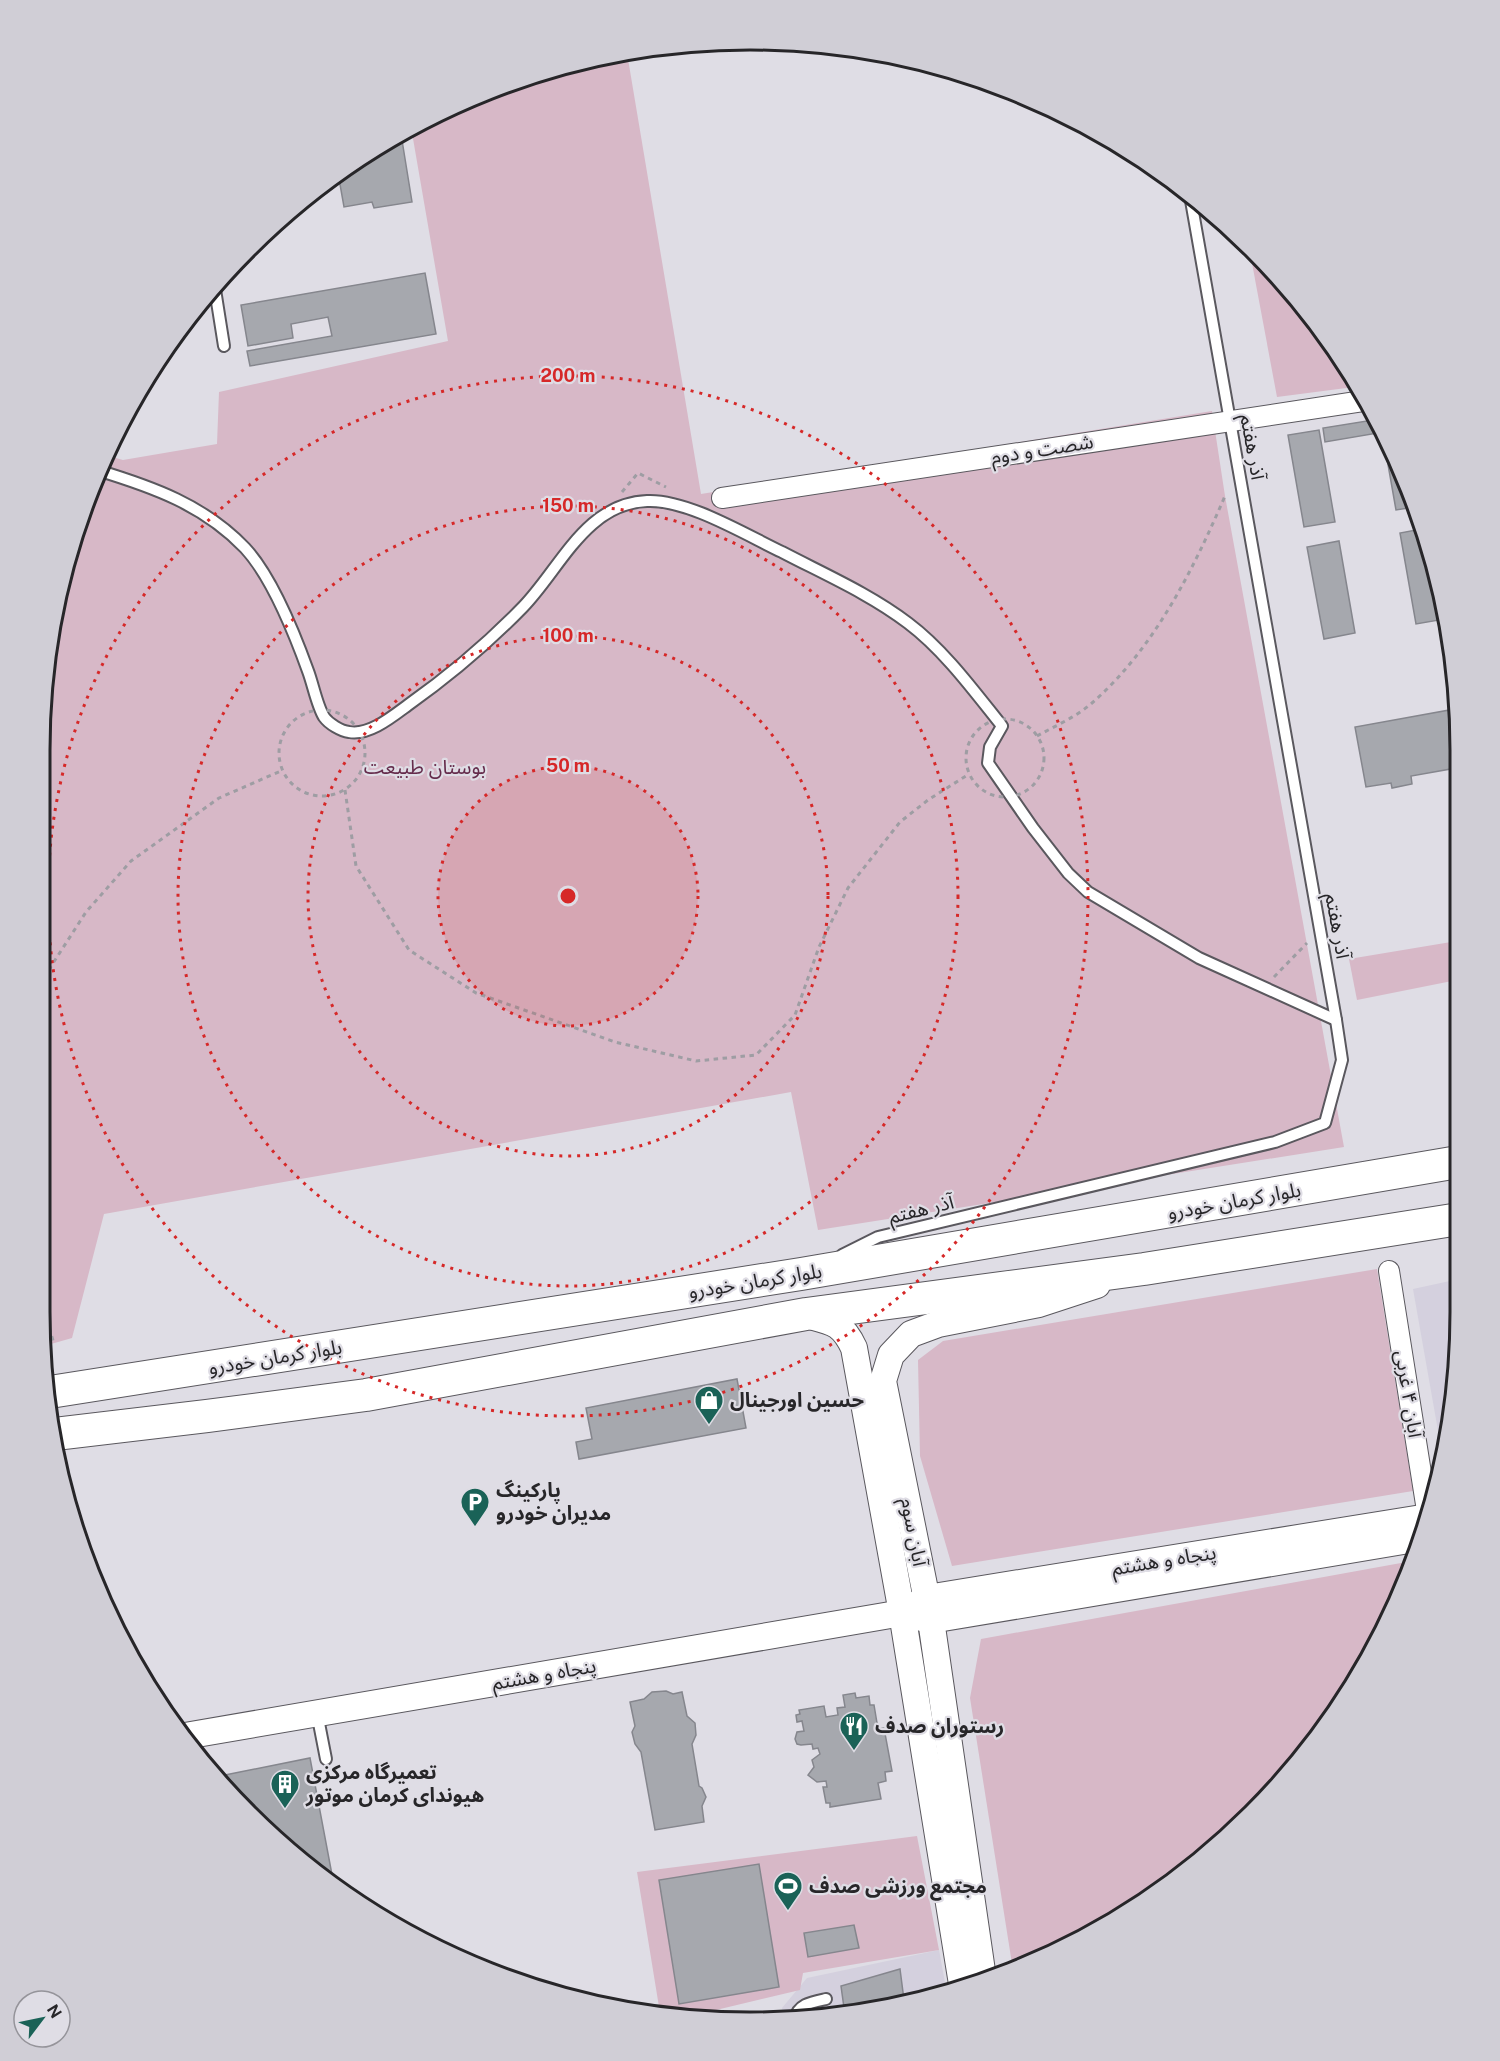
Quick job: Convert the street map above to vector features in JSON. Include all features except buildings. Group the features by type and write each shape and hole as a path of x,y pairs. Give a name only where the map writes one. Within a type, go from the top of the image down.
{"main road":[{"name":"بلوار کرمان خودرو","path":"54,1391 801,1274 1450,1163"},
{"name":"بلوار کرمان خودرو","path":"60,1433 366,1395 806,1314 1144,1269 1450,1220"}],"street":[{"name":"شصت و دوم","path":"722,498 1358,402"},
{"name":"آبان سوم","path":"982,1971 929,1609 883,1381 891,1355 911,1334 938,1324 1039,1304 1144,1269"},
{"name":"آبان ۴ غربی","path":"1389,1271 1425,1498"},
{"name":"آبان سوم","path":"806,1314 831,1322 846,1331 854,1347 903,1613 961,1978"},
{"name":"پنجاه و هشتم","path":"929,1609 1418,1519"},
{"name":"پنجاه و هشتم","path":"192,1735 903,1613 1412,1539"}],"lane":[{"name":"آذر هفتم","path":"801,1274 878,1238 1275,1142 1325,1123 1342,1060 1192,207"},
{"path":"216,297 224,346"},
{"path":"107,473 144,484 181,500 216,523 245,548 259,566 291,626 324,718 340,730 353,734 375,727 446,677 525,604 585,529 615,508 649,500 676,505 698,513 753,538 870,599 910,624 953,665 1000,717 1002,726 990,747 988,763 1068,873 1088,892 1199,958 1336,1020"},
{"path":"317,1712 326,1759"},
{"path":"799,2010 805,2004 826,1999"}],"path":[{"path":"617,498 638,473 673,491"},
{"path":"1037,736 1091,704 1132,662 1176,596 1225,496"},
{"path":"319,709 345,716 356,725 363,738 366,752 363,767 356,780 345,790 332,795 317,796 291,783 283,770 279,757 280,743 290,725 306,713 319,709"},
{"path":"1000,717 1017,721 1037,736 1042,748 1043,761 1040,773 1033,784 1023,792 1010,796 998,796 986,792 969,774 966,761 967,748 972,737 981,727 1000,717"},
{"path":"50,968 86,912 131,861 219,798 283,770"},
{"path":"345,790 356,866 409,950 476,993 615,1042 696,1061 756,1055 795,1015 819,947 848,888 900,822 928,800 969,774"},
{"path":"50,1332 54,1344"}],"shaded area":[{"path":"1450,1281 1449,1357 1439,1436 1413,1289"},
{"path":"939,1950 945,1983 887,1998 841,2006 782,2011 782,2008 807,1978"}],"green space":[{"name":"بوستان طبیعت","path":"628,60 701,494 1212,411 1225,496 1344,1147 818,1230 791,1092 104,1214 72,1338 51,1344 51,704 55,659 73,569 103,482 114,458 123,460 217,444 219,392 448,341 413,136 482,103 525,87 569,73"},
{"path":"1252,262 1277,288 1306,324 1349,388 1277,397"},
{"path":"1450,942 1450,981 1357,1000 1349,959"},
{"path":"1377,1269 1413,1491 952,1566 920,1456 918,1360 943,1341"},
{"path":"1403,1563 1378,1621 1357,1661 1332,1700 1277,1773 1245,1806 1212,1838 1139,1893 1100,1918 1011,1960 970,1698 981,1639"},
{"name":"مجتمع ورزشی صدف","path":"917,1836 939,1950 803,1973 800,1990 714,2010 659,2006 637,1872"}],"place":[{"name":"حسین اورجینال","path":"709,1426"},
{"name":"پارکینگ مدیران خودرو","path":"475,1528"},
{"name":"رستوران صدف","path":"854,1752"},
{"name":"تعمیرگاه مرکزی هیوندای کرمان موتور","path":"285,1810"},
{"name":"مجتمع ورزشی صدف","path":"788,1912"}]}
